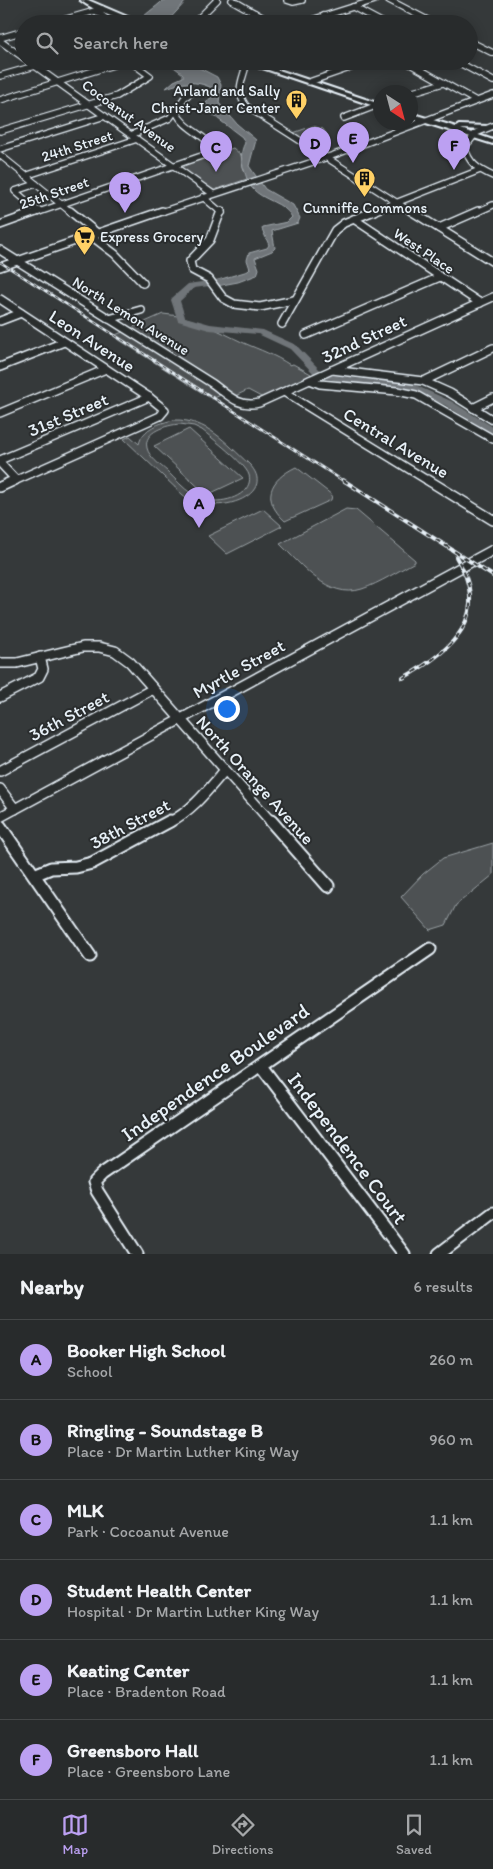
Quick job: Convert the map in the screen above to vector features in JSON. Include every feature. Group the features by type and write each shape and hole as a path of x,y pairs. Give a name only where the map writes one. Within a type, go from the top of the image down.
{"main road":[{"path":"75,0 111,15"},
{"path":"83,0 111,15"},
{"path":"279,70 373,102"},
{"path":"312,81 373,102"},
{"path":"418,115 427,119"},
{"path":"418,117 475,134 493,142"},
{"path":"457,128 489,127"},
{"path":"457,128 466,144"},
{"path":"475,134 493,138"}],"street":[{"path":"201,15 217,0"},
{"path":"232,0 258,15"},
{"path":"287,0 293,2 302,0"},
{"path":"327,15 375,0"},
{"path":"389,0 418,15"},
{"path":"353,7 368,15"},
{"path":"82,15 99,10 104,15"},
{"path":"15,34 0,39 15,52"},
{"path":"478,46 493,53"},
{"path":"0,51 10,48"},
{"path":"0,76 21,70"},
{"name":"Cocoanut Avenue","path":"41,70 213,194"},
{"path":"0,100 98,70"},
{"path":"0,131 121,95 149,78 149,74 143,70"},
{"path":"244,70 238,91 244,103 330,162 491,261"},
{"path":"312,81 344,70"},
{"path":"421,70 476,101"},
{"path":"473,70 493,81"},
{"path":"418,91 443,83"},
{"path":"131,135 162,122 176,112 184,97 191,93"},
{"path":"0,267 324,157 493,95"},
{"path":"344,118 373,107"},
{"path":"174,165 216,150 183,125 176,112"},
{"path":"0,148 105,116"},
{"path":"489,127 475,134 466,144 465,149 469,159 480,170 493,176"},
{"name":"24th Street","path":"25,176 137,140"},
{"path":"0,155 60,204 143,284"},
{"name":"25th Street","path":"0,224 174,165"},
{"path":"282,324 335,230 344,223 480,170"},
{"path":"36,184 15,191 38,211"},
{"path":"203,198 222,212 210,240 192,258 190,264 194,271 205,276 215,285 225,299 245,306 265,307 294,300"},
{"path":"397,202 491,261"},
{"path":"439,228 493,205"},
{"name":"West Place","path":"354,219 480,303"},
{"name":"North Lemon Avenue","path":"0,250 220,388 238,404 246,406"},
{"path":"306,335 440,277"},
{"name":"32nd Street","path":"246,406 259,403 284,392 493,297"},
{"name":"Leon Avenue","path":"0,299 148,396 165,410 160,416 15,479"},
{"path":"109,319 121,313 127,314 141,310"},
{"path":"0,321 21,313"},
{"path":"0,367 64,342"},
{"path":"424,381 493,348"},
{"path":"0,413 106,369"},
{"path":"332,370 363,376 401,377 424,381 493,420"},
{"path":"310,380 320,384 396,391 416,395 493,439"},
{"name":"Central Avenue","path":"284,392 493,520"},
{"name":"31st Street","path":"0,462 148,396"},
{"path":"472,408 493,398"},
{"path":"0,462 15,479 0,487"},
{"name":"Myrtle Street","path":"0,817 493,550"},
{"name":"North Orange Avenue","path":"0,663 20,662 80,647 104,647 125,657 328,886"},
{"path":"0,697 39,677 43,669 40,657"},
{"name":"36th Street","path":"0,771 153,689"},
{"name":"38th Street","path":"34,875 51,868 76,867 92,863 179,817 194,805 225,770"},
{"path":"0,789 15,809"},
{"path":"0,826 90,956"},
{"name":"Independence Boulevard","path":"137,1254 94,1182 102,1174 430,949"},
{"name":"Independence Court","path":"261,1066 404,1254"},
{"path":"440,1254 493,1213"}],"shaded area":[{"path":"163,0 187,0 173,15 145,15"},
{"path":"178,70 203,70 217,77 221,85 219,103 237,124 256,140 249,166 265,189 293,205 300,218 298,223 272,231 275,248 255,258 259,269 257,275 238,282 211,287 208,283 248,271 250,269 247,260 249,253 267,248 269,245 262,229 263,227 287,222 292,217 284,208 262,196 251,186 242,163 243,146 245,143 242,137 205,109 206,103 213,95 212,88 189,83 166,88 174,81 183,77 183,74"},
{"path":"313,126 323,129 329,137 313,145 306,141 320,136 314,132 303,135 306,138 302,139 293,133"},
{"path":"233,148 241,155 243,167 250,178 214,190 176,167"},
{"path":"163,314 174,315 205,325 273,355 290,365 293,364 311,374 306,380 263,398 248,390 235,396 129,329"},
{"path":"125,331 223,394 212,399 113,336"},
{"path":"174,420 186,421 206,428 224,441 249,464 256,475 256,485 250,494 240,500 226,504 211,505 196,502 183,495 124,439 130,436 139,444 144,434 152,427","holes":["180,424 194,426 220,445 246,470 250,477 249,484 238,496 218,501 198,497 182,486 150,455 147,442 152,433"]},
{"path":"189,429 243,478 207,495 154,446"},
{"path":"296,467 332,495 331,500 285,521 277,513 273,505 271,491 274,484 280,478"},
{"path":"263,509 282,526 227,554 208,536"},
{"path":"346,509 356,510 415,560 415,562 375,584 350,591 327,585 316,578 280,544"},
{"path":"493,843 493,875 456,905 446,925 430,930 401,897 423,874 443,858"}],"waterway":[{"path":"222,282 191,286 175,300 181,319 209,327 260,332 293,347 318,373"},
{"path":"325,376 361,382 405,384 448,403 493,431"}],"railway":[{"path":"0,262 345,482"},
{"path":"343,480 493,576"},
{"path":"403,678 437,656 462,630 468,614 470,597 466,578 456,557"}],"place":[{"name":"Arland and Sally Christ-Janer Center","path":"296,119"},
{"name":"Keating Center","path":"353,163"},
{"name":"Student Health Center","path":"315,168"},
{"name":"Greensboro Hall","path":"454,170"},
{"name":"MLK","path":"216,172"},
{"name":"Cunniffe Commons","path":"365,198"},
{"name":"Ringling - Soundstage B","path":"125,213"},
{"name":"Express Grocery","path":"84,256"},
{"name":"Booker High School","path":"199,528"}]}
